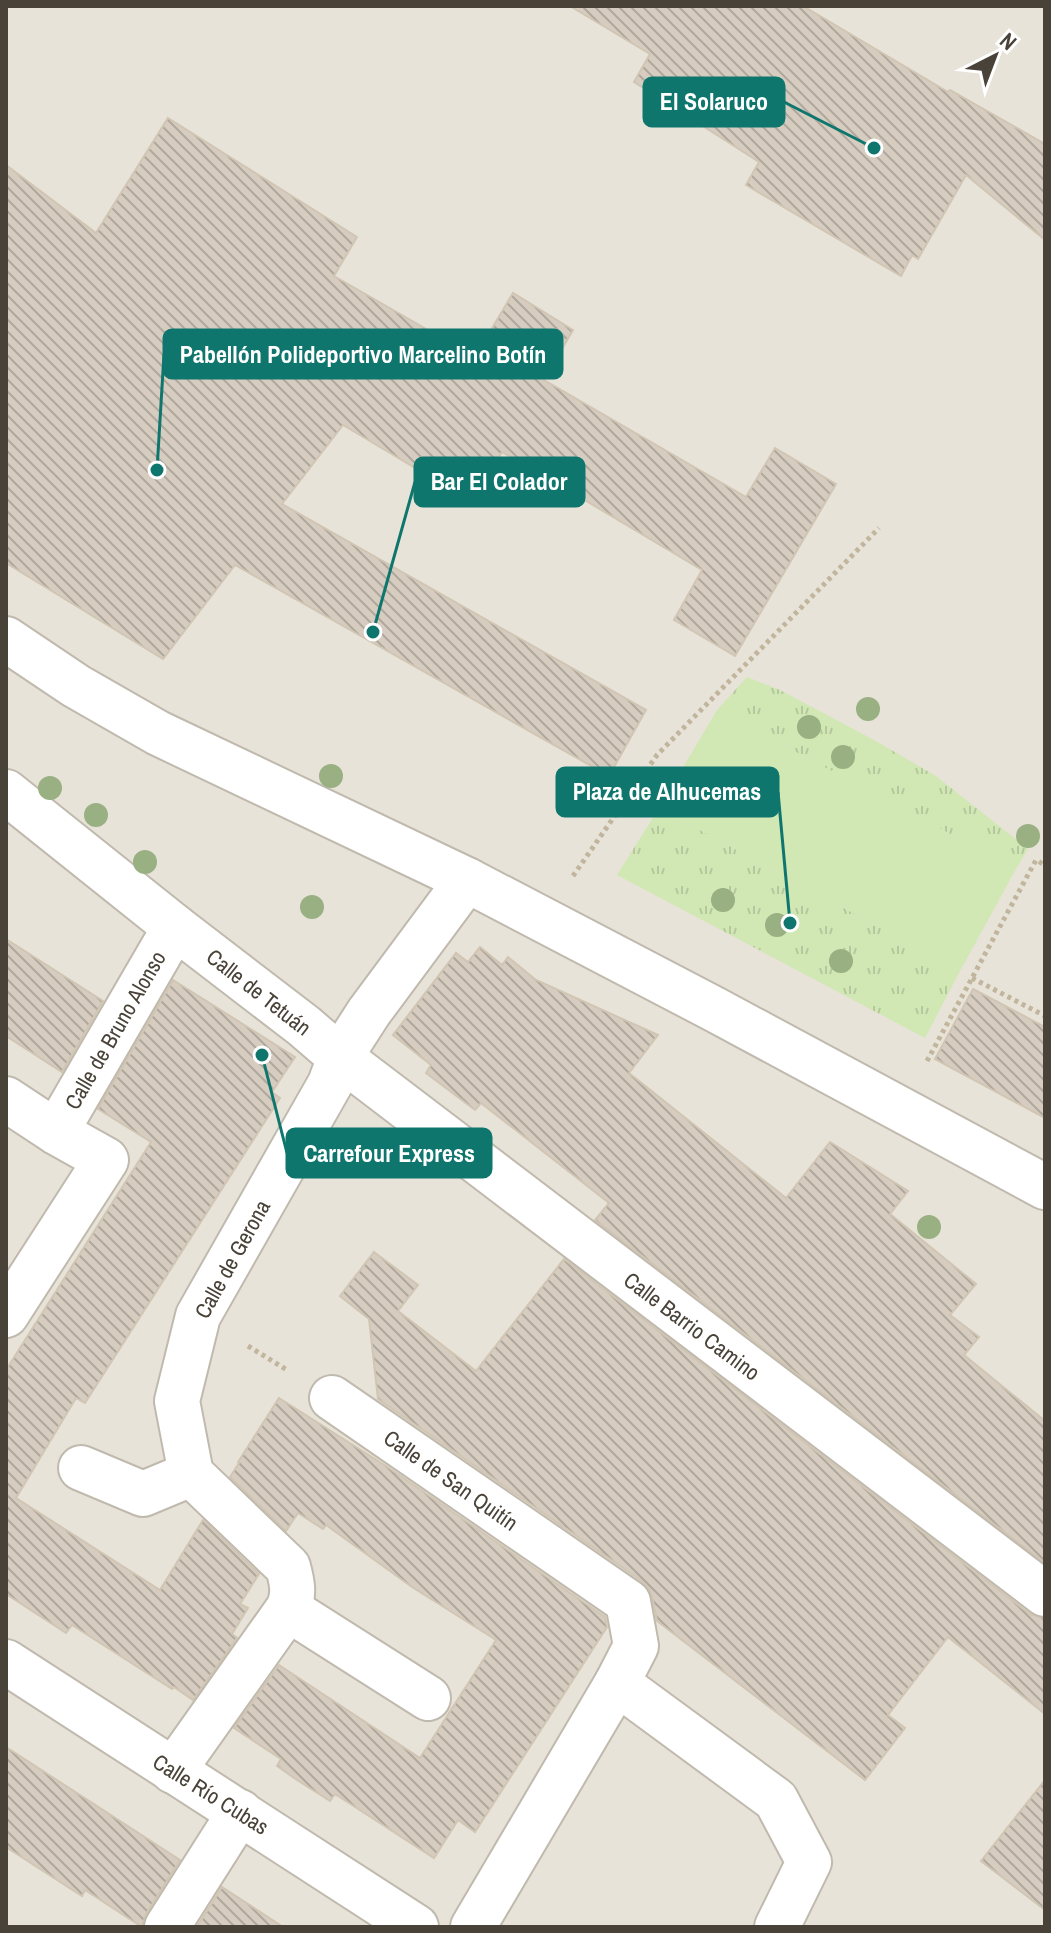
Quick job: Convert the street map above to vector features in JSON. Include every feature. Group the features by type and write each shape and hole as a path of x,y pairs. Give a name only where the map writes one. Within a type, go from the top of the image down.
{"street":[{"path":"6,639 76,686 158,733 467,880 1045,1187"},
{"name":"Calle de Tetuán","path":"6,792 340,1057"},
{"path":"340,1057 369,1012 467,880"},
{"name":"Calle de Bruno Alonso","path":"56,1132 175,927"},
{"name":"Calle de Gerona","path":"191,1474 177,1401 198,1316 330,1084 340,1057"},
{"name":"Calle Barrio Camino","path":"340,1057 1045,1594"},
{"name":"Calle de Bruno Alonso","path":"6,1099 106,1160 6,1315"},
{"name":"Calle de San Quitín","path":"332,1398 628,1602 636,1646 473,1927"},
{"path":"81,1468 143,1494 191,1474 288,1567 293,1585 288,1609 173,1771"},
{"path":"288,1609 428,1698"},
{"name":"Calle Río Cubas","path":"6,1662 416,1927"},
{"path":"617,1683 776,1800 809,1862 777,1927"},
{"path":"167,1927 240,1812"}],"path":[{"path":"580,866 657,755 879,528"},
{"path":"929,1056 1036,860 1045,865"},
{"path":"972,978 1045,1016"},
{"path":"198,1316 332,1398"}],"shaded area":[{"path":"6,6 1045,6 1045,1927 6,1927"}],"green space":[{"path":"747,677 780,690 936,776 1028,849 1016,869 717,710"},
{"path":"717,710 1016,869 960,971 659,808"},
{"path":"659,808 960,971 925,1038 617,875"}],"building":[{"path":"570,6 803,6 948,92 950,90 1045,144 1045,240 966,175 918,259 912,255 901,276 746,185 759,162 634,82 650,54"},
{"path":"168,118 357,237 334,276 475,357 513,293 573,330 544,380 746,497 775,448 836,484 735,656 674,620 702,570 593,505 502,452 472,502 343,425 282,504 646,710 609,776 235,565 163,659 6,563 6,165 96,233"},
{"path":"6,939 103,1001 62,1072 6,1036"},
{"path":"480,947 502,965 508,957 536,980 658,1035 629,1073 786,1198 830,1142 908,1191 890,1214 976,1284 950,1315 979,1337 964,1355 1045,1421 1045,1563 595,1220 609,1203 481,1103 475,1110 426,1073 431,1065 393,1035 456,953 468,962"},
{"path":"173,980 295,1057 272,1092 280,1098 85,1403 76,1398 16,1498 160,1590 203,1520 259,1574 240,1604 248,1608 232,1634 237,1638 193,1700 72,1625 66,1633 6,1594 6,1370 151,1142 98,1109"},
{"path":"973,989 1045,1027 1045,1118 935,1059"},
{"path":"374,1252 418,1285 398,1311 476,1371 564,1259 1030,1614 1045,1618 1045,1714 948,1637 888,1715 905,1728 865,1780 657,1621 649,1588 642,1581 378,1399 369,1319 340,1296"},
{"path":"279,1398 386,1466 605,1617 607,1627 475,1832 458,1820 434,1858 335,1794 330,1801 297,1780 277,1766 281,1759 234,1728 279,1665 420,1758 496,1640 412,1587 326,1525 323,1529 298,1513 286,1531 230,1477"},
{"path":"6,1747 180,1860 146,1914 142,1927 85,1890 82,1896 6,1847"},
{"path":"1045,1780 1045,1910 981,1861"},
{"path":"222,1887 283,1927 197,1927"}],"place":[{"name":"El Solaruco","path":"874,148"},
{"name":"Pabellón Polideportivo Marcelino Botín","path":"157,470"},
{"name":"Bar El Colador","path":"373,632"},
{"name":"Plaza de Alhucemas","path":"790,923"},
{"name":"Carrefour Express","path":"262,1055"}]}
